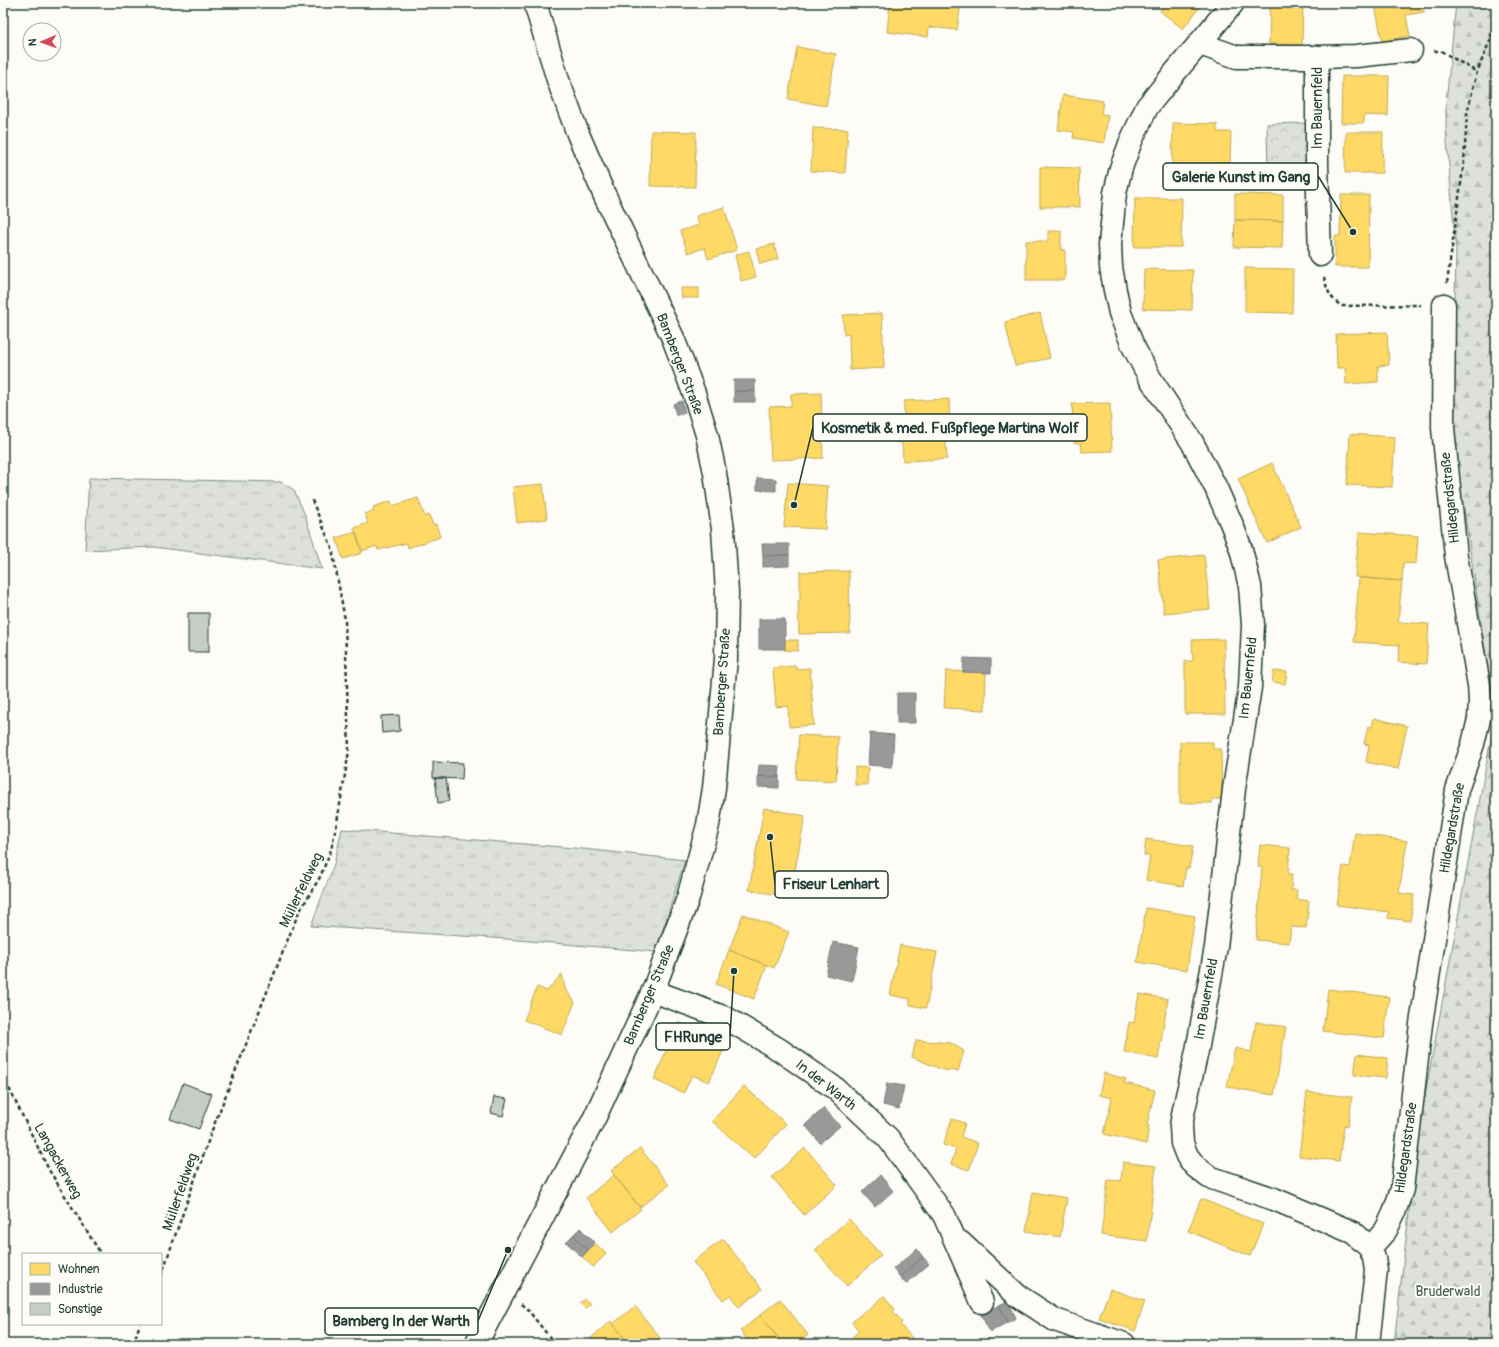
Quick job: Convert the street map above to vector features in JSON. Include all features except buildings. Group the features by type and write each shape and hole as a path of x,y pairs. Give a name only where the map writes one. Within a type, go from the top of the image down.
{"street":[{"name":"Bamberger Straße","path":"476,1344 594,1119 653,991 688,898 708,825 714,788 726,659 726,592 723,529 715,473 694,393 673,338 604,194 578,134 558,80 535,3"},
{"name":"Im Bauernfeld","path":"1233,3 1147,107 1131,141 1121,168 1115,193 1110,244 1111,267 1120,313 1133,346 1150,378 1192,442 1216,488 1241,549 1250,586 1253,625 1250,688 1234,789 1216,946 1181,1126 1182,1143 1187,1156 1196,1167 1209,1177 1274,1199 1316,1216 1354,1233 1370,1248"},
{"name":"Im Bauernfeld","path":"1200,44 1237,58 1356,56 1411,50"},
{"name":"Im Bauernfeld","path":"1317,57 1317,164 1320,255"},
{"name":"Hildegardstraße","path":"1370,1248 1386,1230 1394,1213 1402,1189 1421,1024 1457,790 1473,744 1479,712 1479,685 1456,556 1443,428 1444,305"},
{"name":"In der Warth","path":"653,991 726,1018 780,1050 836,1090 888,1138 944,1215 982,1302"},
{"name":"In der Warth","path":"953,1236 1018,1296 1055,1320 1124,1344"},
{"path":"1368,1344 1376,1270 1374,1258 1370,1248"}],"path":[{"path":"1320,255 1326,287 1334,301 1342,306 1444,305 1447,295 1448,270 1464,162 1467,113 1477,72 1496,26"},
{"path":"1411,50 1441,51 1477,72"},
{"name":"Müllerfeldweg","path":"162,1273 212,1130 250,1031 298,914 320,878 331,850 342,800 349,751 345,620 332,548 311,498"},
{"name":"Langackerweg","path":"3,1076 49,1170 99,1253"},
{"path":"505,1289 528,1310 556,1344"},
{"path":"133,1344 140,1325"},
{"path":"1490,1344 1496,1327"}],"green space":[{"name":"Bruderwald","path":"1456,3 1496,3 1496,1344 1394,1344 1418,1133 1495,717 1452,429 1456,251 1446,129 1446,103"},
{"path":"1306,123 1307,174 1268,174 1267,124"},
{"path":"89,478 281,482 294,490 305,515 322,569 154,547 85,550"},
{"path":"342,829 574,848 685,860 656,952 507,939 311,926 334,864"}],"place":[{"name":"Galerie Kunst im Gang","path":"1353,232"},
{"name":"Kosmetik & med. Fußpflege Martina Wolf","path":"794,505"},
{"name":"Friseur Lenhart","path":"770,837"},
{"name":"FHRunge","path":"734,971"},
{"name":"Bamberg In der Warth","path":"508,1250"}]}
